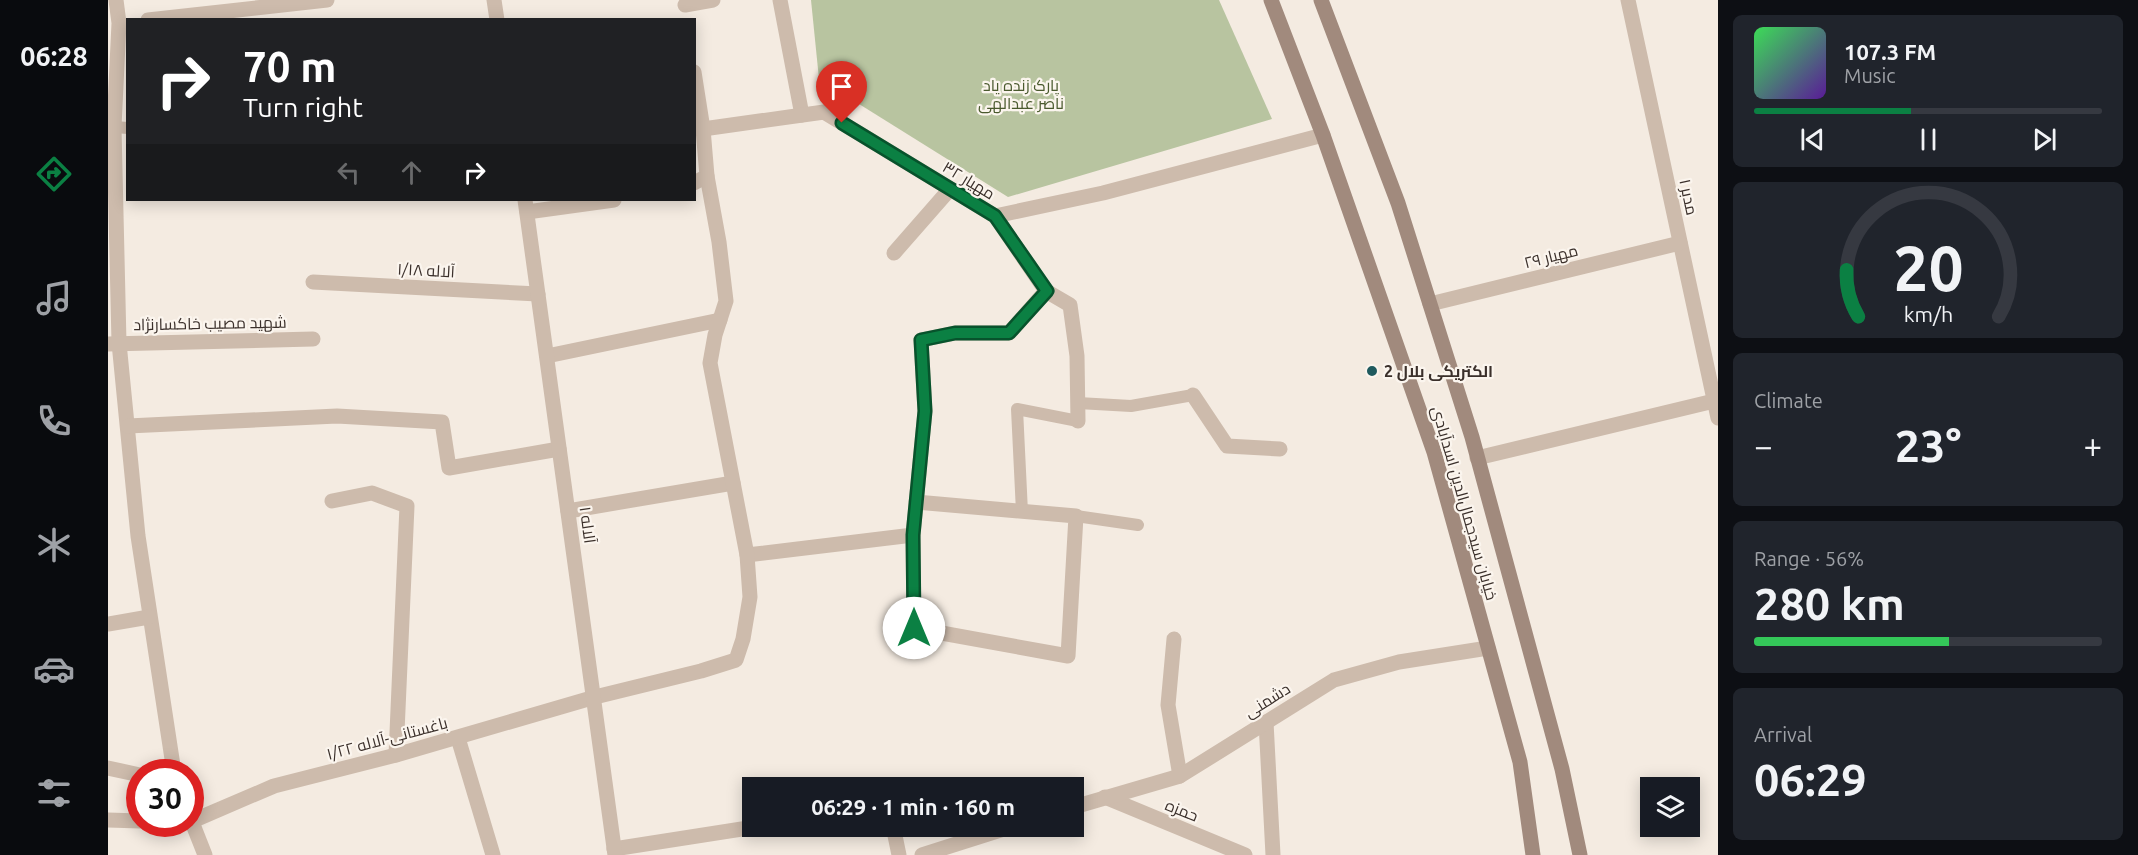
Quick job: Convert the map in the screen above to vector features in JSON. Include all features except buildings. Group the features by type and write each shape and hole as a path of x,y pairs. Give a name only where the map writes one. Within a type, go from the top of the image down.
{"main road":[{"name":"خیابان سیدجمال‌الدین اسدآبادی","path":"1271,0 1323,135 1434,452 1520,762 1533,855"},
{"name":"خیابان سیدجمال‌الدین اسدآبادی","path":"1321,0 1398,202 1477,458 1563,769 1580,855"}],"street":[{"path":"116,0 118,23 114,344 128,426 138,536 149,617 172,759"},
{"path":"166,18 327,0"},
{"path":"494,0 497,18"},
{"path":"686,8 713,0"},
{"path":"780,0 802,115"},
{"name":"مدبر ۱","path":"1628,0 1718,418"},
{"path":"696,85 703,129 701,179 719,242 726,301 710,363 747,555 913,535"},
{"name":"مهیار ۳۲","path":"703,129 824,112 995,216 1103,193 1323,135"},
{"path":"894,253 950,189"},
{"path":"526,206 599,201"},
{"name":"آلاله ۱","path":"526,206 615,852"},
{"path":"995,216 1047,291 1070,305 1077,356 1078,421"},
{"name":"مهیار ۲۹","path":"1430,304 1680,243"},
{"name":"آلاله ۱/۱۸","path":"313,282 538,294"},
{"path":"916,502 1076,516 1068,656 914,628 913,535 916,502 925,411 921,340 955,333 1009,333 1047,291"},
{"path":"547,356 720,320"},
{"name":"شهید مصیب خاکسارنژاد","path":"114,344 313,339"},
{"path":"1192,395 1227,446 1280,449"},
{"path":"1477,458 1716,401"},
{"path":"128,426 337,416 442,422 449,468 559,449"},
{"path":"568,511 733,483"},
{"path":"332,501 372,493 407,506 396,755"},
{"name":"باغستانی-آلاله ۱/۲۲","path":"204,815 272,787 396,755 595,697 736,660 743,639 750,597 747,555"},
{"path":"108,624 149,617"},
{"path":"1173,639 1168,705 1180,776"},
{"name":"دشمنی","path":"1084,804 1180,776 1334,680 1399,662 1488,648"},
{"path":"1266,722 1273,855"},
{"path":"458,738 493,855"},
{"path":"108,768 126,772"},
{"name":"حمزه","path":"1105,798 1245,855"},
{"path":"108,820 126,821"},
{"path":"615,852 742,829"},
{"path":"198,837 205,855"},
{"path":"895,837 899,855"},
{"path":"922,855 978,837"}],"lane":[{"path":"1078,403 1131,406 1192,395"},
{"path":"1022,512 1017,409 1078,421"},
{"path":"1076,516 1138,525"}],"green space":[{"name":"پارک زنده یاد ناصر عبدالهی","path":"811,0 1219,0 1272,119 1008,197 819,79"}],"place":[{"name":"الکتریکی بلال 2","path":"1372,371"}],"route":[{"path":"842,123 995,216 1047,291 1009,333 955,333 921,340 925,411 913,535 914,628"}]}
